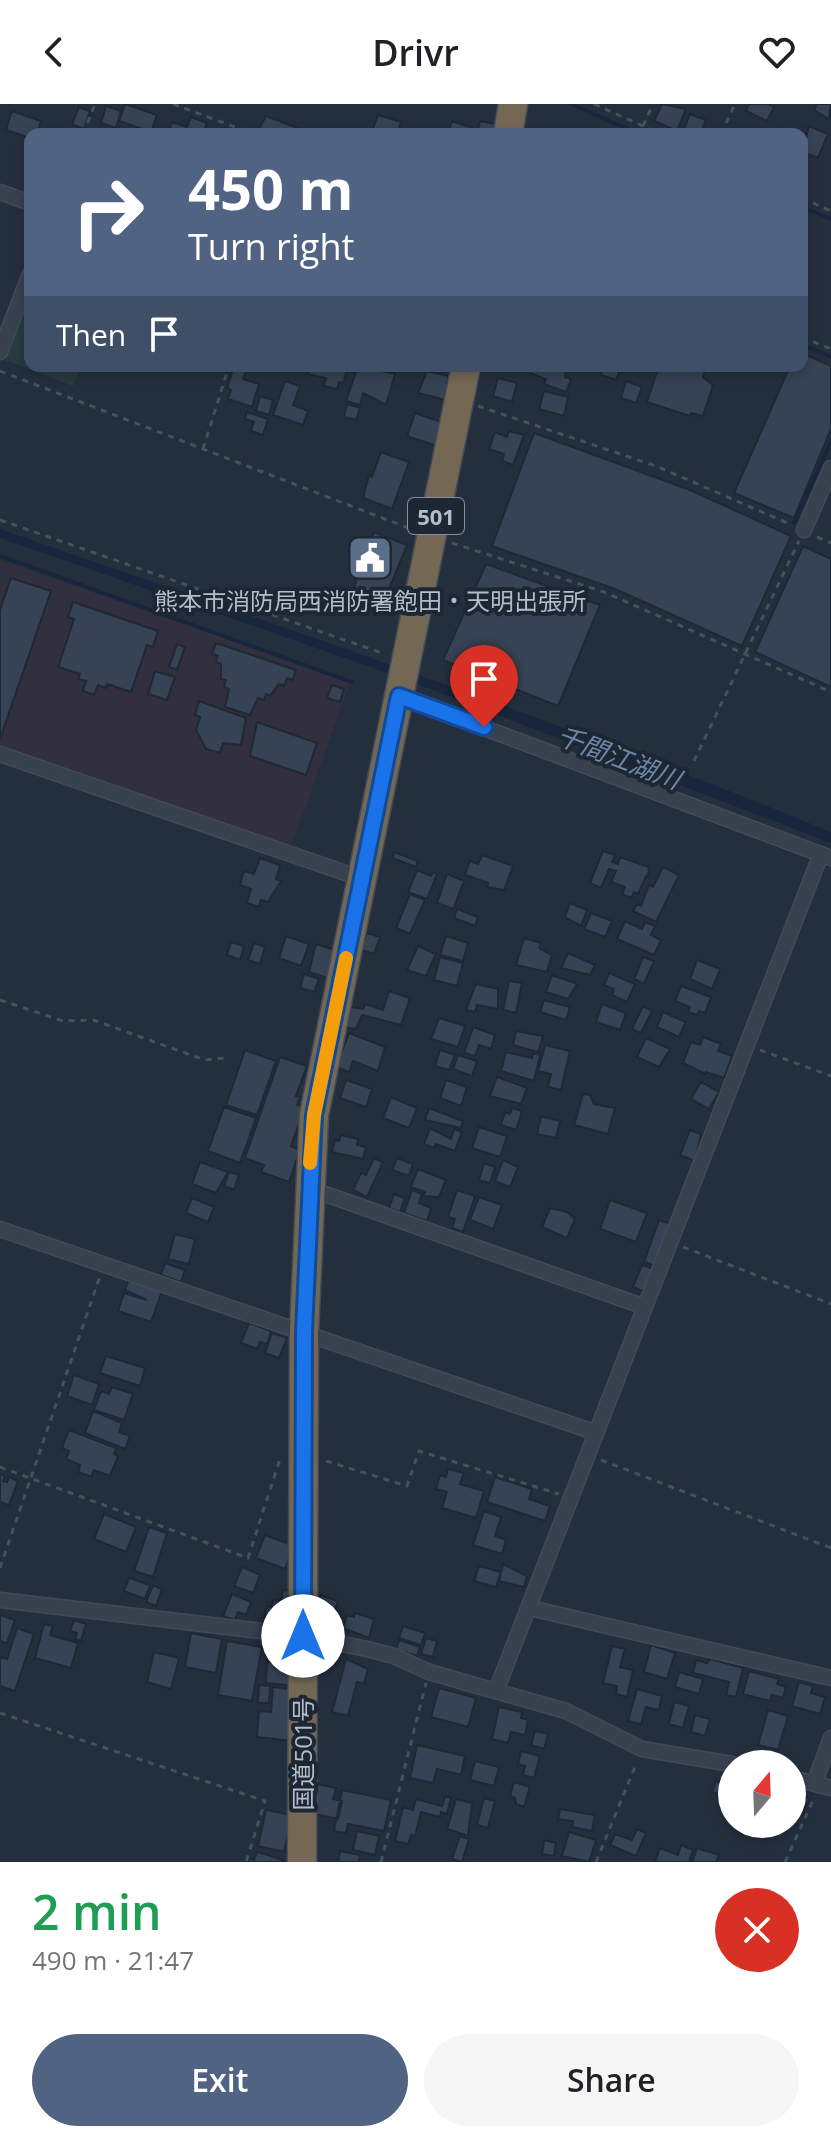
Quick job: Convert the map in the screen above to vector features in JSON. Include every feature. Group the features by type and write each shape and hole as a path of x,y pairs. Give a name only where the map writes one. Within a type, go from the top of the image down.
{"highway":[{"path":"509,128 513,104"},
{"name":"国道501号","path":"302,1862 304,1332 308,1188 314,1115 465,372"}],"street":[{"path":"0,192 24,201"},
{"path":"0,352 24,290"},
{"path":"804,530 831,468"},
{"path":"403,677 826,856 594,1432 530,1608 496,1691"},
{"path":"0,754 363,879"},
{"path":"308,1188 645,1307"},
{"path":"0,1229 594,1432"},
{"path":"0,1600 303,1636 394,1656 429,1672 566,1711 642,1749 718,1762"},
{"path":"530,1608 831,1678"},
{"path":"824,1786 818,1773 831,1738"}],"path":[{"path":"85,128 95,104"},
{"path":"173,104 238,128"},
{"path":"594,104 648,128"},
{"path":"643,126 653,104"},
{"path":"724,128 735,104"},
{"path":"808,201 831,211"},
{"path":"808,339 831,349"},
{"path":"0,371 432,537 604,592 831,692"},
{"path":"203,449 227,372"},
{"path":"459,399 656,466 831,543"},
{"path":"0,520 403,677"},
{"path":"694,761 804,530"},
{"path":"0,1000 63,1021 93,1020 205,1060 224,1058"},
{"path":"748,1045 831,1076"},
{"path":"672,1242 831,1304"},
{"path":"0,1568 104,1265"},
{"path":"586,1454 831,1548"},
{"path":"381,1862 429,1672"},
{"path":"0,1713 265,1801 246,1862"},
{"path":"596,1862 642,1749"},
{"path":"785,1862 824,1786"}],"shaded area":[{"path":"0,560 350,682 290,850 0,747"}],"green space":[{"path":"24,312 24,367 5,360"},
{"path":"36,372 79,372 73,386"}],"water":[{"name":"千間江湖川","path":"0,529 417,674 625,751 831,832 831,843 391,674 0,538"}],"building":[{"path":"125,104 157,115 152,128 139,128 119,121"},
{"path":"662,104 686,109 678,128 654,121"},
{"path":"749,104 774,107 767,121 746,111"},
{"path":"817,104 831,104 829,119 814,110"},
{"path":"106,106 121,111 116,128 101,123"},
{"path":"79,107 90,111 84,128 72,124"},
{"path":"12,111 41,121 39,128 24,128 24,136 6,130"},
{"path":"690,114 706,120 703,128 684,128"},
{"path":"378,115 401,122 399,128 373,128"},
{"path":"266,116 298,128 260,128"},
{"path":"191,117 207,123 205,128 170,128 172,122 187,127"},
{"path":"452,121 473,128 450,128"},
{"path":"480,121 501,125 500,128 478,128"},
{"path":"809,126 828,134 818,158 808,154"},
{"path":"808,356 831,366 831,429 794,518 734,493 787,372 808,372"},
{"path":"232,372 246,372 243,379 259,384 252,407 228,399 231,390 227,388"},
{"path":"346,372 343,383 339,382 337,389 324,386 326,378 308,374"},
{"path":"356,372 395,374 386,405 363,393 360,405 346,401"},
{"path":"427,372 448,376 446,400 418,393"},
{"path":"565,372 565,377 571,379 566,392 544,384 546,379 530,373"},
{"path":"602,372 619,372 616,380 601,375"},
{"path":"657,372 705,372 703,377 713,385 703,416 691,413 690,416 647,402"},
{"path":"498,378 517,383 512,402 493,396"},
{"path":"285,381 300,386 293,405 308,411 303,425 273,415"},
{"path":"626,381 642,387 636,403 621,398"},
{"path":"544,391 568,397 564,416 539,409"},
{"path":"260,396 273,400 269,415 256,411"},
{"path":"347,404 360,408 356,420 344,417"},
{"path":"247,412 268,419 263,435 251,431 254,422 245,419"},
{"path":"415,413 444,423 439,447 407,436"},
{"path":"509,431 524,435 513,465 502,461 504,454 489,449 495,432 507,437"},
{"path":"534,433 690,490 791,536 742,646 615,589 492,546"},
{"path":"381,452 409,462 392,509 363,498 369,475 372,477"},
{"path":"374,532 407,545 382,606 352,594 363,559 367,560 372,548 368,547"},
{"path":"803,546 831,559 831,687 755,652"},
{"path":"486,564 600,605 558,706 443,660"},
{"path":"11,578 51,591 0,739 0,610"},
{"path":"73,602 158,631 153,647 147,645 131,692 107,684 106,688 98,685 94,695 83,691 86,681 78,679 80,674 58,667 74,619 68,617"},
{"path":"216,643 296,670 293,680 287,678 284,686 279,684 270,696 266,694 264,700 258,698 250,715 225,707 229,689 224,687 226,680 221,679 221,664 216,662 218,656 212,654"},
{"path":"177,644 185,647 177,670 169,667"},
{"path":"155,671 175,677 167,700 148,694"},
{"path":"332,685 344,689 340,702 327,698"},
{"path":"199,701 246,718 241,745 223,743 220,753 206,749 196,730 200,717 195,715"},
{"path":"257,722 317,743 306,775 250,756"},
{"path":"603,851 615,855 612,862 618,864 620,857 649,867 648,877 638,894 634,892 631,898 622,894 625,887 611,882 616,871 609,869 601,888 590,883"},
{"path":"394,852 418,861 416,867 392,858"},
{"path":"482,855 513,866 504,890 487,887 488,883 465,875 470,861 478,864"},
{"path":"260,858 280,865 276,879 281,881 268,902 261,900 259,907 247,903 251,889 240,885 244,871 254,874"},
{"path":"663,867 679,875 656,922 633,911 637,904 641,906 649,885 653,887"},
{"path":"417,870 431,876 433,872 437,874 427,899 408,892"},
{"path":"447,874 464,881 453,909 437,903"},
{"path":"410,894 425,900 410,934 396,928"},
{"path":"570,903 587,910 581,926 565,917"},
{"path":"457,909 478,917 475,926 454,918"},
{"path":"591,913 612,921 605,937 584,929"},
{"path":"625,921 642,929 645,922 655,926 651,935 661,940 654,955 617,939"},
{"path":"367,933 380,937 374,954 361,950"},
{"path":"286,936 309,944 301,966 279,958"},
{"path":"446,936 468,943 463,961 440,955"},
{"path":"524,938 541,943 539,948 552,955 547,972 516,965"},
{"path":"231,942 244,946 240,960 227,955"},
{"path":"254,943 265,947 260,964 248,960"},
{"path":"316,944 335,950 330,979 309,972"},
{"path":"418,946 436,954 426,976 407,970"},
{"path":"568,953 595,965 590,975 561,968"},
{"path":"440,957 463,963 457,986 434,980"},
{"path":"643,957 654,961 644,984 634,979"},
{"path":"697,960 720,969 712,989 690,979"},
{"path":"609,973 635,984 627,1002 612,995 614,989 604,985"},
{"path":"304,974 319,979 314,992 300,988"},
{"path":"552,975 577,984 568,999 546,992"},
{"path":"509,981 522,983 516,1013 503,1010"},
{"path":"476,984 498,989 498,1009 477,1005 475,1012 466,1010"},
{"path":"681,986 711,997 705,1013 699,1011 697,1015 688,1012 690,1007 675,1001"},
{"path":"389,991 410,998 401,1025 362,1015 356,1029 343,1027 347,1006 363,1009 365,1004 383,1010"},
{"path":"544,1000 570,1007 566,1020 540,1012"},
{"path":"602,1004 626,1013 620,1030 596,1022"},
{"path":"643,1006 652,1011 641,1033 632,1029"},
{"path":"663,1012 686,1022 679,1037 657,1027"},
{"path":"439,1018 465,1026 458,1047 431,1039"},
{"path":"473,1027 495,1035 491,1049 479,1045 475,1056 464,1053"},
{"path":"516,1031 543,1036 538,1052 513,1045"},
{"path":"349,1033 385,1047 378,1071 353,1061 349,1072 336,1067"},
{"path":"703,1037 721,1044 718,1051 732,1056 724,1078 705,1074 683,1063 691,1042 700,1045"},
{"path":"646,1038 670,1049 659,1067 637,1057"},
{"path":"545,1045 570,1051 561,1090 548,1087 551,1074 538,1071"},
{"path":"245,1050 276,1061 257,1115 226,1105"},
{"path":"440,1050 455,1055 449,1070 435,1066"},
{"path":"506,1052 532,1058 533,1053 540,1055 534,1081 501,1071"},
{"path":"458,1055 477,1061 472,1076 453,1069"},
{"path":"280,1057 307,1066 296,1096 300,1097 297,1105 305,1107 291,1146 300,1150 289,1182 261,1172 264,1165 245,1158"},
{"path":"497,1077 527,1088 521,1104 490,1096"},
{"path":"346,1080 372,1089 366,1107 340,1098"},
{"path":"446,1080 467,1087 461,1106 440,1098"},
{"path":"701,1082 719,1092 709,1109 691,1099"},
{"path":"583,1094 590,1095 594,1104 615,1108 608,1134 574,1125"},
{"path":"391,1097 417,1108 409,1128 383,1118"},
{"path":"224,1107 256,1118 240,1163 208,1151"},
{"path":"429,1108 463,1121 461,1128 425,1120"},
{"path":"512,1108 522,1111 516,1130 501,1125 505,1112 510,1114"},
{"path":"541,1116 560,1121 556,1138 537,1134"},
{"path":"479,1127 507,1136 500,1157 472,1148"},
{"path":"430,1128 451,1139 454,1129 462,1132 455,1151 436,1144 434,1148 424,1144"},
{"path":"690,1130 701,1134 695,1161 680,1155"},
{"path":"341,1135 358,1139 357,1145 366,1147 363,1159 332,1152 335,1140 339,1141"},
{"path":"374,1158 383,1162 367,1197 353,1190 361,1173 366,1175"},
{"path":"397,1158 413,1164 409,1176 392,1170"},
{"path":"503,1160 518,1167 510,1187 495,1181"},
{"path":"200,1162 228,1172 216,1193 192,1184"},
{"path":"484,1163 495,1167 490,1183 479,1180"},
{"path":"418,1169 446,1180 439,1197 423,1196 425,1192 411,1187"},
{"path":"229,1172 239,1175 234,1190 224,1186"},
{"path":"412,1190 422,1194 419,1203 431,1208 427,1221 404,1213"},
{"path":"457,1190 475,1196 463,1232 452,1228 455,1219 448,1217"},
{"path":"394,1194 405,1198 400,1212 389,1208"},
{"path":"479,1197 502,1205 493,1229 470,1220"},
{"path":"192,1198 214,1207 208,1222 186,1213"},
{"path":"610,1200 647,1213 636,1242 600,1229"},
{"path":"550,1208 567,1212 575,1219 567,1238 542,1227"},
{"path":"659,1220 671,1224 656,1266 644,1262"},
{"path":"175,1234 195,1239 189,1264 168,1259"},
{"path":"165,1263 185,1270 181,1282 161,1275"},
{"path":"642,1265 654,1269 645,1292 633,1287"},
{"path":"129,1279 162,1291 151,1322 118,1311 124,1293 147,1300 125,1290"},
{"path":"249,1323 271,1331 267,1344 260,1342 257,1349 241,1343"},
{"path":"272,1333 287,1338 279,1358 265,1353"},
{"path":"106,1356 145,1368 140,1386 100,1373"},
{"path":"74,1375 99,1384 92,1405 67,1396"},
{"path":"112,1387 133,1394 124,1420 94,1410 101,1391 109,1394"},
{"path":"93,1411 122,1423 119,1432 130,1436 125,1449 85,1433"},
{"path":"69,1430 116,1448 114,1454 118,1456 110,1476 94,1470 91,1477 78,1472 80,1465 66,1459 69,1451 62,1448"},
{"path":"448,1469 464,1473 460,1484 484,1491 476,1518 442,1508 447,1492 436,1489 440,1475 446,1477"},
{"path":"0,1474 5,1476 3,1481 7,1482 9,1477 18,1481 9,1505 0,1502"},
{"path":"495,1477 532,1489 529,1499 550,1506 545,1521 487,1502"},
{"path":"484,1511 501,1517 495,1536 506,1540 502,1554 473,1545"},
{"path":"104,1514 136,1527 126,1552 94,1539"},
{"path":"149,1527 167,1533 153,1577 134,1571"},
{"path":"265,1535 294,1546 285,1569 256,1558"},
{"path":"503,1564 527,1576 524,1587 499,1581"},
{"path":"479,1566 501,1572 496,1587 474,1581"},
{"path":"242,1567 260,1575 253,1593 234,1586"},
{"path":"129,1578 150,1585 145,1599 124,1591"},
{"path":"153,1585 162,1589 156,1606 146,1602"},
{"path":"283,1590 299,1592 295,1625 264,1620 267,1606 272,1607 273,1600 281,1601"},
{"path":"232,1594 251,1602 246,1615 238,1612 235,1620 223,1616"},
{"path":"320,1595 338,1601 332,1621 314,1616"},
{"path":"355,1613 374,1619 369,1638 343,1628 347,1615 354,1617"},
{"path":"0,1615 15,1620 7,1643 0,1641"},
{"path":"74,1620 86,1624 81,1641 75,1639 77,1633 70,1631"},
{"path":"44,1624 53,1626 50,1635 78,1643 71,1668 35,1658"},
{"path":"403,1626 425,1633 421,1645 399,1638"},
{"path":"17,1628 34,1634 15,1691 0,1686 0,1657 7,1659"},
{"path":"191,1633 222,1639 216,1673 185,1667"},
{"path":"426,1638 437,1641 433,1657 421,1654"},
{"path":"399,1640 420,1647 417,1656 396,1650"},
{"path":"227,1641 262,1647 252,1701 218,1695"},
{"path":"651,1645 675,1653 667,1679 644,1672"},
{"path":"612,1646 625,1649 620,1667 633,1670 627,1697 616,1694 617,1686 603,1683"},
{"path":"154,1652 179,1658 171,1689 147,1682"},
{"path":"282,1654 298,1656 296,1686 266,1683 267,1662 281,1663"},
{"path":"346,1659 368,1669 364,1684 357,1682 348,1716 332,1712"},
{"path":"710,1659 743,1668 736,1697 726,1695 729,1682 693,1673 696,1660 707,1663"},
{"path":"749,1671 779,1679 777,1684 786,1687 783,1698 772,1695 770,1701 743,1694"},
{"path":"679,1672 703,1679 699,1694 675,1687"},
{"path":"799,1682 813,1686 811,1693 825,1697 820,1714 792,1706"},
{"path":"259,1685 270,1686 269,1703 258,1703"},
{"path":"273,1687 297,1690 292,1741 257,1737 259,1711 271,1712"},
{"path":"439,1688 476,1698 468,1727 431,1717"},
{"path":"637,1689 662,1696 659,1710 646,1707 641,1724 628,1721"},
{"path":"674,1702 689,1706 683,1728 669,1724"},
{"path":"499,1707 522,1712 521,1718 528,1720 525,1735 511,1732 508,1743 492,1739"},
{"path":"768,1710 788,1716 778,1750 758,1745"},
{"path":"695,1715 710,1719 705,1736 691,1732"},
{"path":"535,1731 548,1734 544,1749 531,1745"},
{"path":"417,1745 465,1756 461,1775 437,1769 433,1783 410,1778"},
{"path":"521,1751 540,1756 534,1778 523,1775 525,1766 518,1764"},
{"path":"475,1761 499,1767 494,1786 470,1780"},
{"path":"716,1781 718,1782 718,1794 712,1792"},
{"path":"514,1782 530,1787 524,1807 516,1804 515,1798 510,1796"},
{"path":"317,1784 336,1788 333,1799 342,1801 338,1819 310,1813"},
{"path":"342,1790 391,1800 384,1831 348,1824 346,1833 334,1831"},
{"path":"445,1796 451,1798 447,1814 441,1812 440,1817 421,1812 415,1836 411,1835 408,1844 395,1841 403,1807 413,1810 416,1799 442,1806"},
{"path":"484,1798 495,1801 488,1828 477,1825"},
{"path":"456,1799 472,1803 468,1836 447,1829"},
{"path":"560,1809 595,1815 592,1831 572,1827 573,1821 558,1819"},
{"path":"266,1810 292,1815 284,1852 258,1846"},
{"path":"637,1829 646,1833 636,1856 610,1845 615,1834 632,1840"},
{"path":"357,1831 379,1836 375,1855 353,1850"},
{"path":"569,1832 596,1840 589,1862 562,1856"},
{"path":"460,1836 469,1839 462,1862 452,1859"},
{"path":"544,1840 556,1843 554,1856 542,1854"},
{"path":"681,1845 693,1850 689,1862 655,1862 660,1848 678,1855"},
{"path":"697,1848 719,1855 716,1862 692,1862"},
{"path":"340,1851 360,1855 359,1862 338,1862"},
{"path":"257,1852 288,1862 248,1862 249,1858 254,1860"}],"waterway":[{"path":"571,104 625,128"},
{"path":"808,209 831,219"},
{"path":"808,347 831,357"},
{"path":"794,523 831,441"},
{"path":"0,556 352,682"}],"slow traffic":[{"path":"310,1163 314,1115 346,958"}],"place":[{"name":"熊本市消防局西消防署飽田・天明出張所","path":"370,558"}],"route":[{"path":"303,1636 304,1332 308,1188 314,1115 399,696 484,727"}]}
